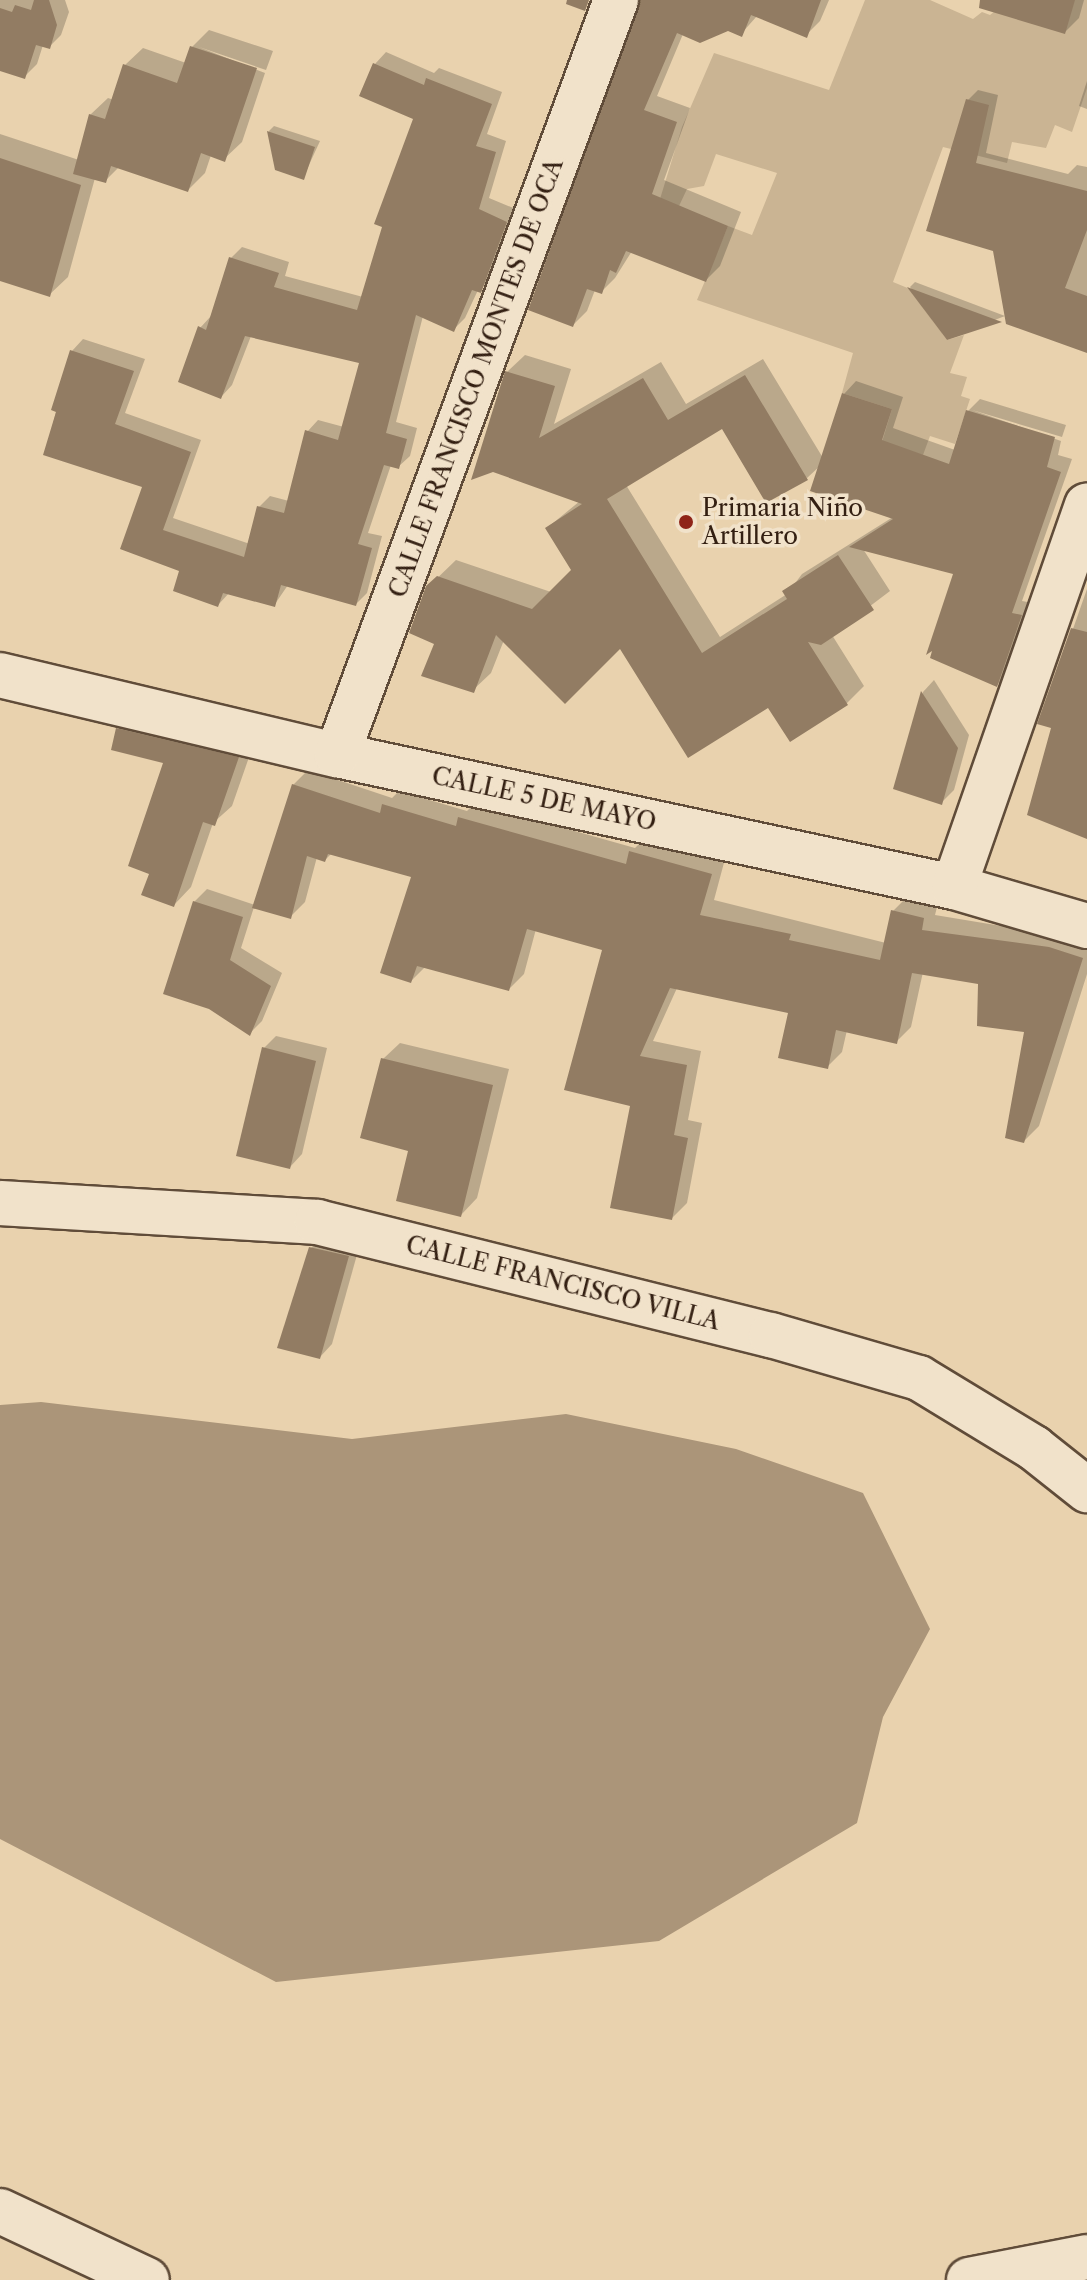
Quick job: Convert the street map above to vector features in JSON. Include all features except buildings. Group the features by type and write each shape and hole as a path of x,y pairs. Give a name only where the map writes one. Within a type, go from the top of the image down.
{"street":[{"name":"CALLE FRANCISCO MONTES DE OCA","path":"337,755 616,0"},
{"path":"954,887 1087,506"},
{"name":"CALLE 5 DE MAYO","path":"0,675 337,755 954,887 1087,926"},
{"name":"CALLE FRANCISCO VILLA","path":"0,1203 317,1222 771,1335 919,1378 1034,1448 1087,1490"},
{"path":"0,2211 147,2280"},
{"path":"969,2280 1087,2257"}],"shaded area":[{"path":"865,0 930,0 973,19 982,12 990,15 1009,0 1087,0 1087,88 1072,132 1055,125 1046,148 1012,142 1007,163 943,147 893,282 927,296 924,309 947,340 964,335 950,373 967,377 961,396 970,399 955,444 930,436 923,455 882,442 892,409 842,393 853,353 697,300 728,226 752,235 777,173 716,154 704,186 687,189 679,206 660,199 682,127 714,53 829,90"},
{"path":"41,1402 352,1439 566,1414 736,1449 863,1493 930,1629 883,1717 857,1823 659,1941 276,1982 0,1839 0,1405"}],"place":[{"name":"Primaria Niño Artillero","path":"686,522"}]}
